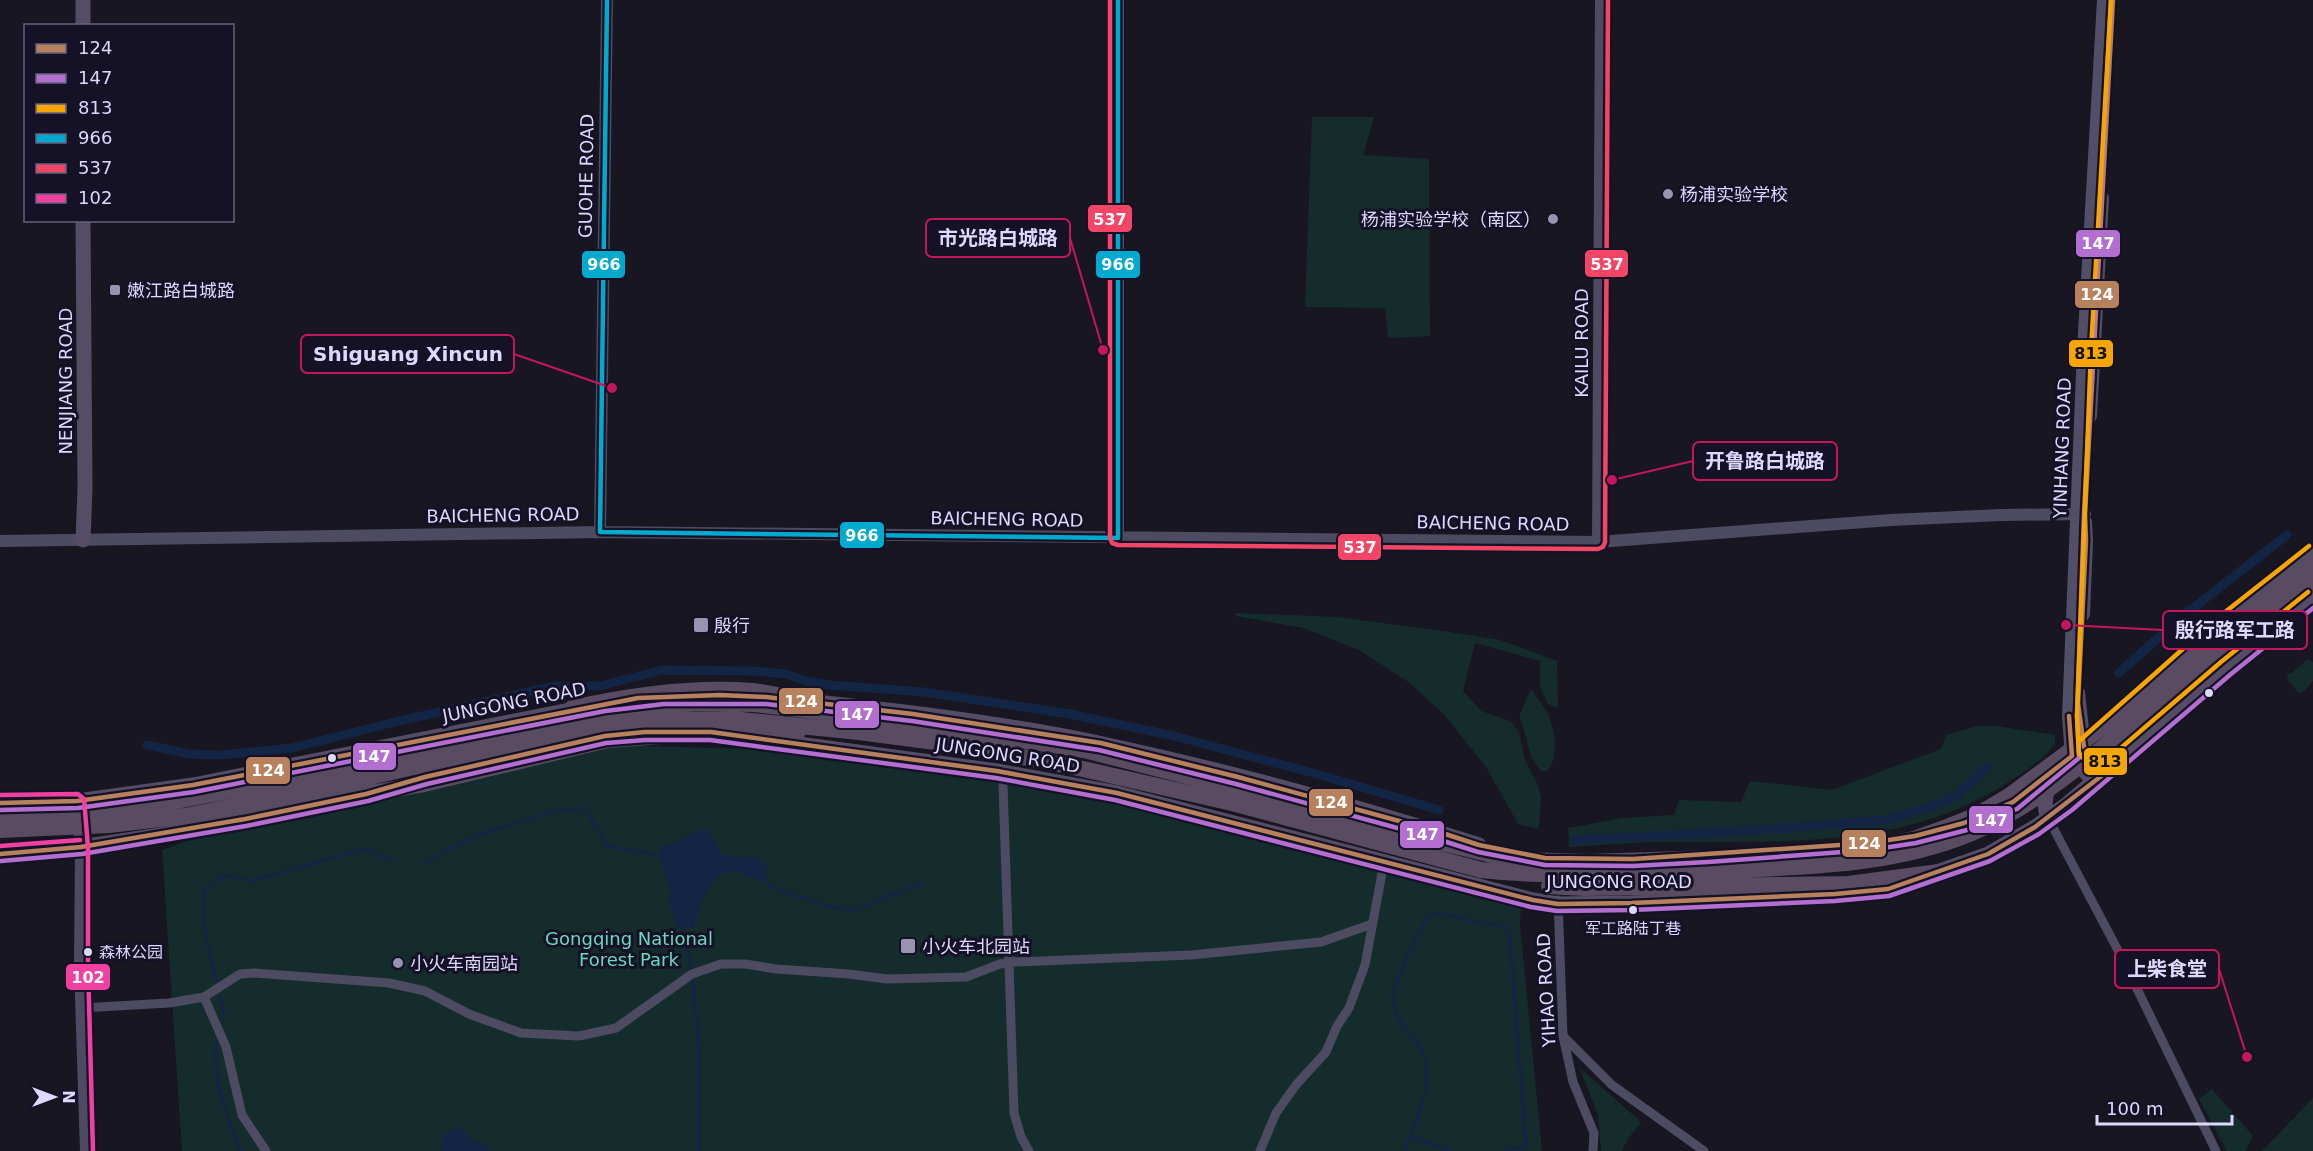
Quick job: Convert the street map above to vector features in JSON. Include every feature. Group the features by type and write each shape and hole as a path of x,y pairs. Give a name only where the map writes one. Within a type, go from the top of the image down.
{"highway":[{"path":"0,816 65,814 171,802 383,761 594,715 651,706 701,703 754,704 897,721 1084,750 1345,819 1521,860 1601,862 1799,855 1869,848 1914,839 1936,831 1977,815 2009,796 2313,564"},
{"path":"1481,870 1562,876 1767,869 1872,860 1934,847 1987,826 2028,804 2067,777 2201,666 2313,580"},
{"path":"362,752 418,747 619,698 693,691 753,691 843,707 897,721"},
{"path":"0,830 109,825 185,816 294,794 569,732 644,720 731,719 973,747 1083,769 1232,803 1522,882 1584,888 1848,884 1939,872"},
{"path":"366,794 424,784 608,740 705,733 762,735 859,732"}],"main road":[{"path":"82,24 83,0"},
{"name":"YINHANG ROAD","path":"2081,514 2104,0"},
{"name":"YINHANG ROAD","path":"2078,751 2069,716 2113,0"},
{"name":"NENJIANG ROAD","path":"83,222 85,489 83,540"},
{"name":"JUNGONG ROAD","path":"0,803 77,801 193,784 638,698 720,695 766,697 913,714 1101,743 1238,777 1479,845 1545,858 1633,859 1869,843 1950,827 2013,802 2078,751 2228,618 2313,552"},
{"name":"JUNGONG ROAD","path":"0,854 81,847 188,830 366,794 425,777 605,736 645,732 711,732 997,771 1117,793 1533,900 1558,904 1835,894 1888,889 1939,872 2001,846 2048,818 2313,598"},
{"path":"2127,707 2126,717 2131,731 2152,732"},
{"path":"2078,751 2098,778"},
{"name":"JUNGONG ROAD","path":"2048,818 2044,809 2046,793 2051,781 2078,751"},
{"path":"1990,813 2002,824 2004,833 2001,846"}],"street":[{"name":"GUOHE ROAD","path":"600,531 607,0"},
{"path":"1118,0 1118,538"},
{"name":"KAILU ROAD","path":"1598,542 1601,0"},
{"name":"BAICHENG ROAD","path":"0,541 600,531 1598,542 1891,520 2001,514 2081,514"},
{"path":"1003,785 1014,1113 1021,1137 1029,1151"},
{"path":"77,801 81,847 81,1008 86,1151"},
{"path":"2048,818 2121,956 2216,1151"},
{"name":"YIHAO ROAD","path":"1561,858 1558,904 1563,1036 1573,1082 1594,1133 1593,1151"},
{"path":"1260,1151 1276,1113 1326,1052 1336,1026 1349,1008 1365,965 1384,862"},
{"path":"81,1008 169,1003 204,997 240,974 254,973 389,983 425,991 469,1014 521,1033 579,1036 616,1028 692,974 721,964 745,964 776,969 849,974 887,980 966,977 1008,963 1191,955 1309,944 1372,924"},
{"path":"204,997 226,1047 242,1115 266,1151"},
{"path":"1563,1036 1612,1085 1704,1151"}],"green space":[{"path":"1312,117 1374,117 1363,155 1429,159 1430,336 1388,338 1385,308 1305,307"},
{"path":"1235,613 1337,617 1443,631 1500,640 1557,661 1558,708 1548,704 1540,687 1540,661 1475,643 1463,691 1481,711 1505,719 1512,723 1519,732 1525,761 1536,780 1541,797 1539,829 1518,824 1486,767 1443,713 1407,681 1359,650 1304,628 1236,616"},
{"path":"2308,659 2313,662 2313,681 2299,693 2288,680 2287,674 2292,673"},
{"path":"1531,689 1547,713 1554,738 1552,762 1544,772 1534,762 1520,719"},
{"path":"1977,726 1996,726 2055,735 2055,743 2029,769 1970,803 1929,820 1887,830 1843,837 1799,840 1653,842 1569,847 1568,828 1623,818 1674,815 1679,800 1741,802 1750,781 1832,790 1941,749 1946,735"},
{"name":"Gongqing National Forest Park","path":"608,744 845,755 1008,779 1202,823 1521,908 1520,924 1542,1151 182,1151 162,850 212,832 323,812 489,775"},
{"path":"1579,1067 1641,1122 1627,1140 1622,1151 1601,1151 1598,1114"},
{"path":"2212,1089 2253,1136 2245,1151 2227,1151 2199,1099"},
{"path":"2313,1098 2313,1151 2262,1151"}],"water":[{"path":"708,829 721,854 756,857 769,868 759,881 734,872 723,874 716,879 705,894 694,928 677,927 669,903 671,891 660,861 661,848"},
{"path":"454,1128 462,1128 471,1139 488,1145 488,1151 442,1151 441,1143 444,1137"}],"waterway":[{"path":"2190,610 2119,673 2180,619 2287,535"},
{"path":"147,745 189,754 220,755 292,748 555,686 600,686 662,670 753,671 786,674 806,681 829,685 924,692 1070,714 1174,736 1317,774 1439,810"},
{"path":"1575,840 1886,820 1931,807 1956,796 1987,767"},
{"path":"423,863 477,835 555,811 585,808 607,846 664,856"},
{"path":"216,980 203,922 204,890 224,875 251,881 364,849 393,861"},
{"path":"762,874 772,888 831,907 854,910 922,883"},
{"path":"1404,1151 1424,1098 1427,1071 1425,1058 1419,1046 1397,1015 1393,995 1400,972 1413,945 1429,915 1435,913 1505,927 1510,939 1526,1147 1507,1151"},
{"path":"684,925 681,940 690,957 699,1045 699,1151"},
{"path":"220,996 223,1021"},
{"path":"217,1043 218,1082 226,1113 241,1151"},
{"path":"1410,1136 1450,1151"}],"transit line":[{"name":"966","path":"607,0 600,532 1118,538 1118,0"},
{"name":"537","path":"1110,0 1110,538 1112,543 1118,545 1598,549 1603,547 1605,542 1608,0"},
{"name":"147","path":"0,810 78,808 194,792 605,711 664,704 766,704 912,721 1099,750 1236,784 1478,852 1545,865 1633,866 1870,850 1916,843 1967,830 2017,809 2079,758 2077,716 2084,514 2111,0"},
{"name":"813","path":"2111,0 2091,350 2077,716 2079,753 2094,771 2221,662 2308,592"},
{"name":"124","path":"0,854 81,847 245,819 366,794 425,777 605,736 645,732 711,732 997,771 1117,793 1533,900 1558,904 1835,894 1888,889 1988,854 2035,827 2104,774 2084,747 2078,703 2086,541 2085,514 2113,0"},
{"name":"813","path":"2079,741 2220,616 2309,546"},
{"name":"147","path":"1,861 82,854 246,826 368,801 427,784 606,743 645,740 710,740 996,778 1115,800 1531,907 1557,911 1835,901 1889,896 1990,861 2039,834 2072,810 2231,674 2313,608"},
{"name":"124","path":"0,803 77,801 193,785 638,698 720,695 766,697 913,714 1101,743 1238,777 1479,845 1545,858 1633,859 1869,843 1915,836 1964,823 2013,802 2072,756 2069,716"},
{"name":"102","path":"0,795 78,794 84,799 88,847 88,965 93,1151"},
{"name":"102","path":"0,846 80,840"}],"place":[{"name":"杨浦实验学校","path":"1668,194"},
{"name":"杨浦实验学校（南区）","path":"1553,219"},
{"name":"嫩江路白城路","path":"115,290"},
{"name":"市光路白城路","path":"1103,350"},
{"name":"Shiguang Xincun","path":"612,388"},
{"name":"开鲁路白城路","path":"1612,480"},
{"name":"殷行","path":"701,625"},
{"name":"殷行路军工路","path":"2066,625"},
{"name":"军工路陆丁巷","path":"1633,910"},
{"name":"小火车北园站","path":"908,946"},
{"name":"森林公园","path":"88,952"},
{"name":"小火车南园站","path":"398,963"},
{"name":"上柴食堂","path":"2247,1057"}]}
